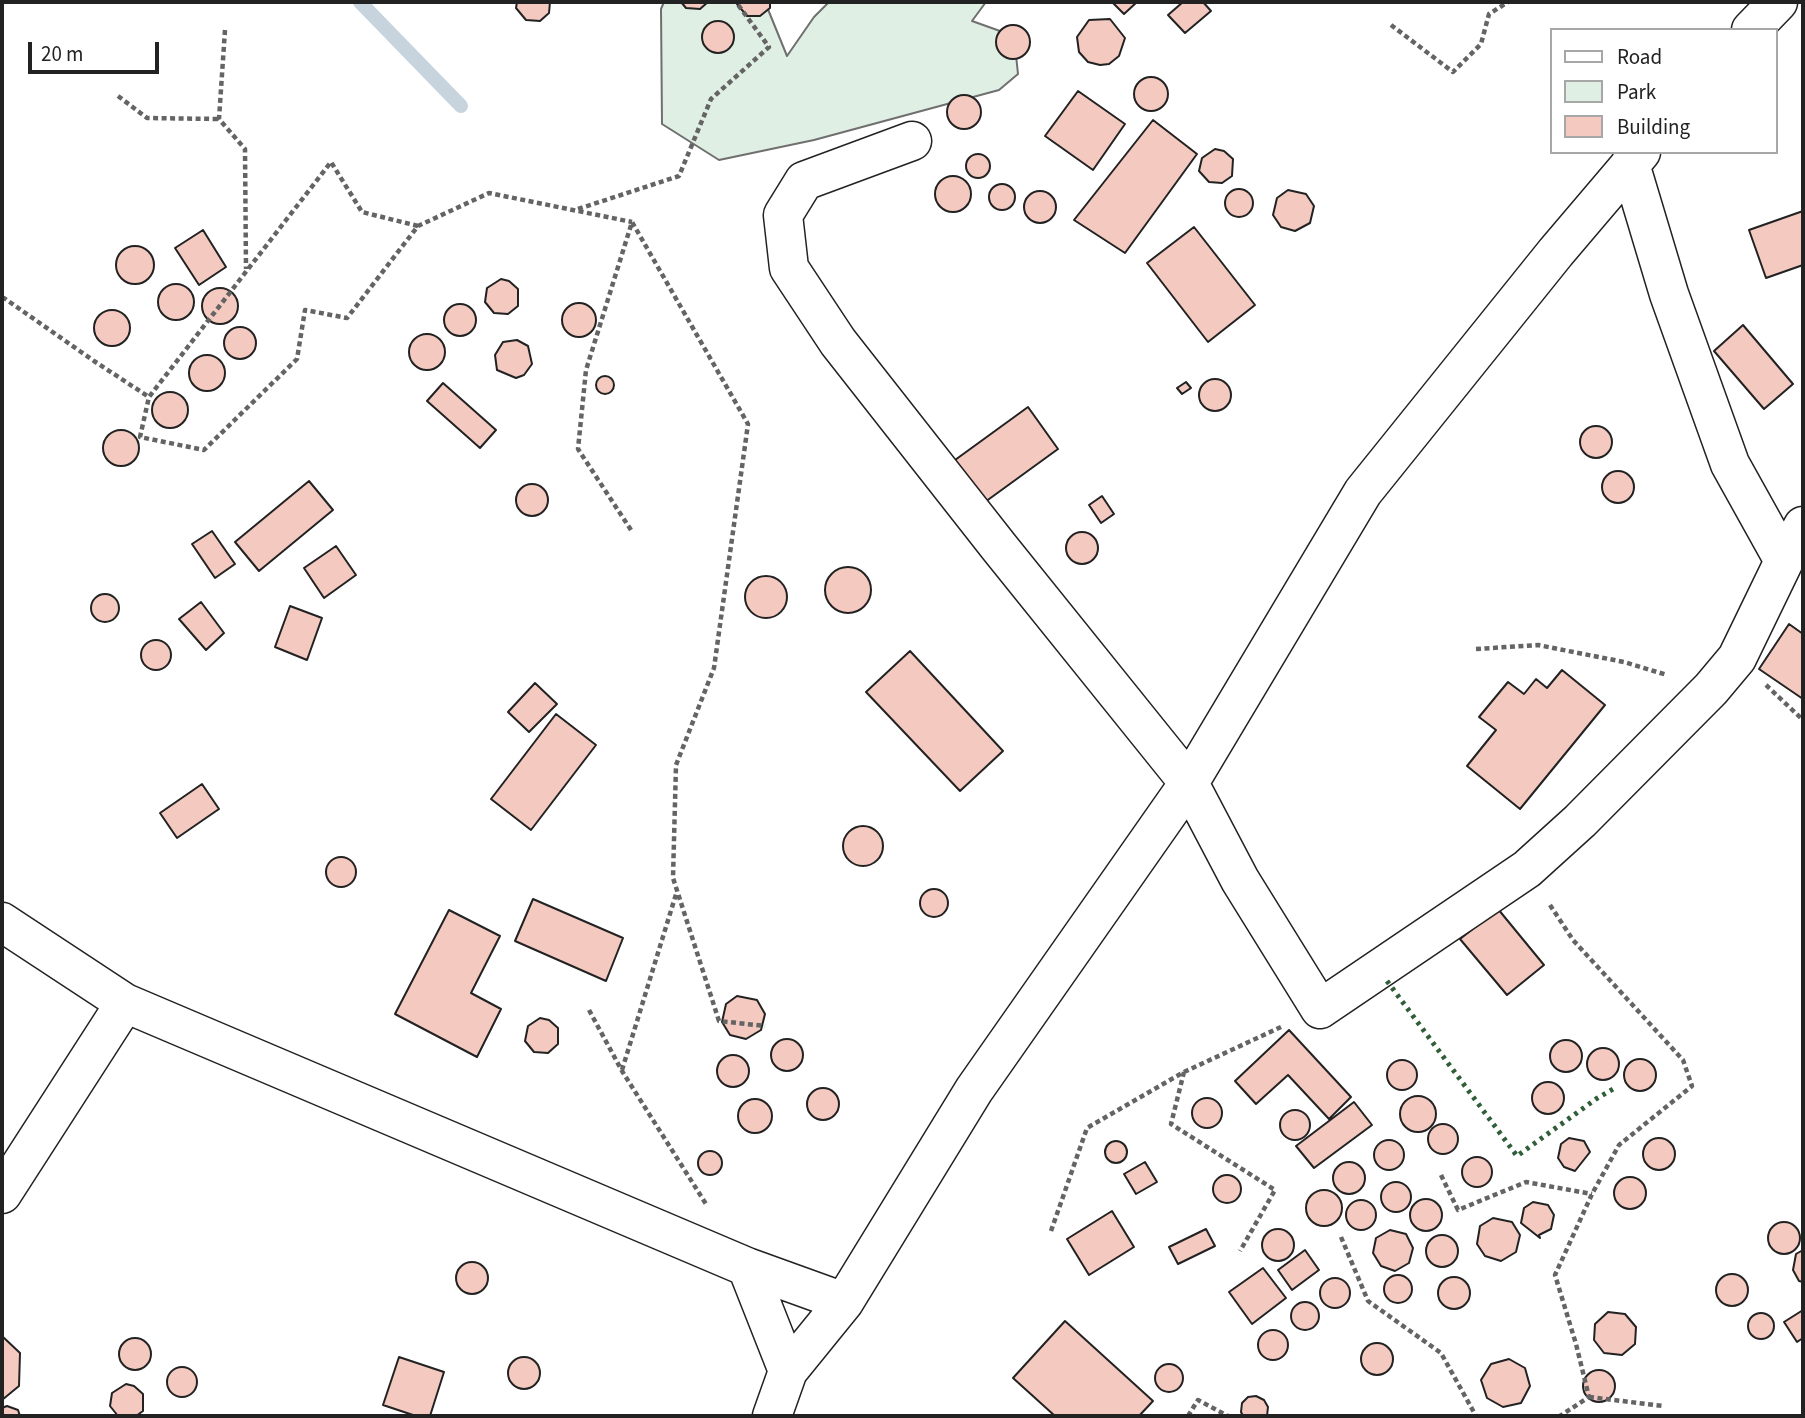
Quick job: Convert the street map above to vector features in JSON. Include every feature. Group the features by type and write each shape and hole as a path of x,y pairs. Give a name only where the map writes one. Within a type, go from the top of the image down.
{"street":[{"path":"1753,28 1779,2"},
{"path":"912,141 804,181 783,215 789,268 838,342 1007,558 1189,783 1240,880 1320,1009 1527,869 1580,821 1712,689 1737,658 1803,526"},
{"path":"772,1416 788,1371 844,1303 974,1090 1189,783 1363,492 1556,251 1636,158"},
{"path":"1636,158 1669,294 1730,464 1784,561"},
{"path":"2,922 125,1003 747,1267 844,1303"},
{"path":"2,1194 125,1003"},
{"path":"747,1267 788,1371"}],"path":[{"path":"576,210 679,176 711,99 769,47 736,2"},
{"path":"1391,25 1453,72 1481,44 1489,15 1508,2"},
{"path":"225,30 219,119 245,149 246,270"},
{"path":"118,96 147,118 219,119"},
{"path":"418,226 362,212 331,162 149,397 140,437 204,450 298,359 305,310 347,318 418,226 489,192 632,222 748,424 714,668 676,765 673,878 719,1021 765,1026"},
{"path":"631,530 578,449 586,370 632,222"},
{"path":"2,297 149,397"},
{"path":"1476,649 1538,645 1624,662 1712,689"},
{"path":"1527,869 1573,940 1684,1060 1692,1086 1619,1145 1592,1194 1555,1275 1589,1397"},
{"path":"621,1071 677,890"},
{"path":"1051,1231 1087,1128 1184,1072 1320,1009"},
{"path":"589,1010 621,1071 710,1209"},
{"path":"1184,1072 1171,1124 1275,1190 1240,1251"},
{"path":"1441,1175 1458,1210 1526,1182 1592,1194"},
{"path":"1341,1237 1368,1301 1441,1353 1476,1416"},
{"path":"1560,1416 1589,1397 1663,1406"},
{"path":"1188,1416 1198,1400 1227,1416"}],"green space":[{"path":"664,2 765,2 787,56 814,17 829,2 986,2 972,21 1014,36 1018,74 999,90 814,140 719,160 662,124 661,9"}],"building":[{"path":"517,2 550,2 549,13 540,21 526,20 516,8"},
{"path":"681,2 708,2 700,9 686,8"},
{"path":"738,2 770,2 770,8 760,16 747,16"},
{"path":"1112,2 1137,2 1124,14"},
{"path":"1183,2 1203,2 1211,11 1185,33 1168,15"},
{"path":"1110,19 1125,38 1119,56 1109,64 1088,62 1079,52 1077,37 1089,20"},
{"path":"718,21 729,26 734,37 729,48 718,53 707,48 702,37 707,26"},
{"path":"1013,25 1025,30 1030,42 1025,54 1013,59 1001,54 996,42 1001,30"},
{"path":"1151,77 1163,82 1168,94 1163,106 1151,111 1139,106 1134,94 1139,82"},
{"path":"1078,91 1125,124 1093,170 1045,136"},
{"path":"964,95 976,100 981,112 976,124 964,129 952,124 947,112 952,100"},
{"path":"1153,120 1197,154 1125,253 1074,220"},
{"path":"1215,149 1224,151 1233,159 1232,176 1222,183 1209,182 1199,171 1202,158"},
{"path":"978,154 987,157 990,166 987,175 978,178 969,175 966,166 969,157"},
{"path":"953,176 966,181 971,194 966,207 953,212 940,207 935,194 940,181"},
{"path":"1002,184 1011,188 1015,197 1011,206 1002,210 993,206 989,197 993,188"},
{"path":"1239,189 1249,193 1253,203 1249,213 1239,217 1229,213 1225,203 1229,193"},
{"path":"1288,190 1306,194 1314,206 1310,223 1295,231 1281,227 1273,215 1277,198"},
{"path":"1040,191 1051,196 1056,207 1051,218 1040,223 1029,218 1024,207 1029,196"},
{"path":"1803,211 1803,265 1766,278 1749,230"},
{"path":"1194,227 1255,305 1208,342 1147,263"},
{"path":"203,230 226,267 199,285 175,248"},
{"path":"135,246 148,252 154,265 148,278 135,284 122,278 116,265 122,252"},
{"path":"501,279 509,281 518,289 518,306 508,314 494,313 485,302 487,288"},
{"path":"176,284 189,289 194,302 189,315 176,320 163,315 158,302 163,289"},
{"path":"220,288 233,293 238,306 233,319 220,324 207,319 202,306 207,293"},
{"path":"579,303 591,308 596,320 591,332 579,337 567,332 562,320 567,308"},
{"path":"460,304 472,308 476,320 472,332 460,336 448,332 444,320 448,308"},
{"path":"112,310 125,315 130,328 125,341 112,346 99,341 94,328 99,315"},
{"path":"1743,325 1793,384 1764,409 1714,351"},
{"path":"240,327 252,331 256,343 252,355 240,359 228,355 224,343 228,331"},
{"path":"427,334 440,339 445,352 440,365 427,370 414,365 409,352 414,339"},
{"path":"517,340 528,346 532,364 524,375 516,378 497,370 495,355 503,342"},
{"path":"207,355 220,360 225,373 220,386 207,391 194,386 189,373 194,360"},
{"path":"605,376 611,379 614,385 611,391 605,394 599,391 596,385 599,379"},
{"path":"1215,379 1226,384 1231,395 1226,406 1215,411 1204,406 1199,395 1204,384"},
{"path":"1186,382 1191,388 1182,394 1177,388"},
{"path":"443,383 496,430 480,448 427,401"},
{"path":"170,392 183,397 188,410 183,423 170,428 157,423 152,410 157,397"},
{"path":"1028,407 1058,449 974,510 944,468"},
{"path":"1596,426 1607,431 1612,442 1607,453 1596,458 1585,453 1580,442 1585,431"},
{"path":"121,430 134,435 139,448 134,461 121,466 108,461 103,448 108,435"},
{"path":"1618,471 1629,476 1634,487 1629,498 1618,503 1607,498 1602,487 1607,476"},
{"path":"309,481 333,510 259,571 235,542"},
{"path":"532,484 544,488 548,500 544,512 532,516 520,512 516,500 520,488"},
{"path":"1102,496 1114,514 1101,523 1089,505"},
{"path":"212,531 235,564 215,578 192,544"},
{"path":"1082,532 1093,537 1098,548 1093,559 1082,564 1071,559 1066,548 1071,537"},
{"path":"336,546 356,575 324,598 304,568"},
{"path":"848,567 864,574 871,590 864,606 848,613 832,606 825,590 832,574"},
{"path":"766,576 781,582 787,597 781,612 766,618 751,612 745,597 751,582"},
{"path":"105,594 115,598 119,608 115,618 105,622 95,618 91,608 95,598"},
{"path":"201,602 224,633 206,650 179,619"},
{"path":"290,606 322,618 307,660 275,647"},
{"path":"1789,624 1803,634 1803,699 1759,669"},
{"path":"156,640 166,645 171,655 166,665 156,670 146,665 141,655 146,645"},
{"path":"910,651 1003,751 960,791 866,692"},
{"path":"1562,670 1605,705 1520,809 1467,766 1496,730 1479,717 1508,682 1524,694 1536,679 1547,688"},
{"path":"535,683 557,704 529,732 508,712"},
{"path":"556,714 596,745 531,830 491,799"},
{"path":"202,784 219,809 177,838 160,813"},
{"path":"863,826 877,832 883,846 877,860 863,866 849,860 843,846 849,832"},
{"path":"341,857 347,858 355,866 355,878 347,886 341,887 335,886 327,878 326,872 327,866 335,858"},
{"path":"934,889 944,893 948,903 944,913 934,917 924,913 920,903 924,893"},
{"path":"533,899 623,938 606,981 515,941"},
{"path":"1498,909 1544,965 1507,995 1460,939"},
{"path":"449,910 500,936 471,993 501,1009 477,1057 395,1014"},
{"path":"737,996 757,1000 765,1014 761,1030 746,1039 730,1035 722,1022 726,1004"},
{"path":"540,1018 549,1020 558,1028 558,1044 548,1053 534,1052 525,1041 528,1026"},
{"path":"1289,1030 1351,1097 1329,1119 1288,1075 1256,1104 1235,1081"},
{"path":"787,1039 798,1044 803,1055 798,1066 787,1071 776,1066 771,1055 776,1044"},
{"path":"1566,1040 1577,1045 1582,1056 1577,1067 1566,1072 1555,1067 1550,1056 1555,1045"},
{"path":"1603,1048 1614,1053 1619,1064 1614,1075 1603,1080 1592,1075 1587,1064 1592,1053"},
{"path":"733,1055 745,1059 749,1071 745,1083 733,1087 721,1083 717,1071 721,1059"},
{"path":"1640,1059 1651,1064 1656,1075 1651,1086 1640,1091 1629,1086 1624,1075 1629,1064"},
{"path":"1402,1060 1413,1064 1417,1075 1413,1086 1402,1090 1391,1086 1387,1075 1391,1064"},
{"path":"1548,1082 1559,1087 1564,1098 1559,1109 1548,1114 1537,1109 1532,1098 1537,1087"},
{"path":"823,1088 834,1093 839,1104 834,1115 823,1120 812,1115 807,1104 812,1093"},
{"path":"1418,1096 1431,1101 1436,1114 1431,1127 1418,1132 1405,1127 1400,1114 1405,1101"},
{"path":"1207,1098 1213,1099 1221,1107 1221,1119 1213,1127 1207,1128 1201,1127 1193,1119 1192,1113 1193,1107 1201,1099"},
{"path":"755,1099 767,1104 772,1116 767,1128 755,1133 743,1128 738,1116 743,1104"},
{"path":"1354,1102 1372,1125 1314,1168 1296,1146"},
{"path":"1295,1110 1305,1115 1310,1125 1305,1135 1295,1140 1285,1135 1280,1125 1285,1115"},
{"path":"1443,1124 1449,1125 1457,1133 1457,1145 1449,1153 1443,1154 1437,1153 1429,1145 1428,1139 1429,1133 1437,1125"},
{"path":"1569,1138 1584,1141 1590,1152 1575,1171 1564,1167 1558,1158 1561,1144"},
{"path":"1659,1138 1670,1143 1675,1154 1670,1165 1659,1170 1648,1165 1643,1154 1648,1143"},
{"path":"1389,1140 1395,1141 1403,1149 1403,1161 1395,1169 1389,1170 1383,1169 1375,1161 1374,1155 1375,1149 1383,1141"},
{"path":"1112,1141 1120,1141 1127,1148 1127,1156 1120,1163 1112,1163 1105,1156 1105,1148"},
{"path":"710,1151 718,1155 722,1163 718,1171 710,1175 702,1171 698,1163 702,1155"},
{"path":"1477,1157 1483,1158 1491,1166 1491,1178 1483,1186 1477,1187 1471,1186 1463,1178 1462,1172 1463,1166 1471,1158"},
{"path":"1145,1162 1157,1182 1136,1194 1124,1174"},
{"path":"1349,1162 1360,1167 1365,1178 1360,1189 1349,1194 1338,1189 1333,1178 1338,1167"},
{"path":"1227,1175 1237,1179 1241,1189 1237,1199 1227,1203 1217,1199 1213,1189 1217,1179"},
{"path":"1630,1177 1641,1182 1646,1193 1641,1204 1630,1209 1619,1204 1614,1193 1619,1182"},
{"path":"1396,1182 1402,1183 1410,1191 1410,1203 1402,1211 1396,1212 1390,1211 1382,1203 1381,1197 1382,1191 1390,1183"},
{"path":"1324,1190 1337,1195 1342,1208 1337,1221 1324,1226 1311,1221 1306,1208 1311,1195"},
{"path":"1426,1199 1437,1204 1442,1215 1437,1226 1426,1231 1415,1226 1410,1215 1415,1204"},
{"path":"1361,1200 1367,1201 1375,1209 1375,1221 1367,1229 1361,1230 1355,1229 1347,1221 1346,1215 1347,1209 1355,1201"},
{"path":"1533,1202 1548,1205 1554,1215 1551,1229 1539,1235 1540,1238 1521,1223 1524,1208"},
{"path":"1112,1211 1134,1247 1089,1275 1067,1239"},
{"path":"1493,1218 1512,1222 1520,1235 1516,1252 1501,1261 1485,1256 1477,1244 1480,1226"},
{"path":"1784,1222 1795,1227 1800,1238 1795,1249 1784,1254 1773,1249 1768,1238 1773,1227"},
{"path":"1206,1229 1215,1246 1178,1264 1169,1247"},
{"path":"1278,1229 1289,1234 1294,1245 1289,1256 1278,1261 1267,1256 1262,1245 1267,1234"},
{"path":"1390,1230 1406,1234 1413,1248 1409,1263 1395,1271 1381,1266 1373,1253 1376,1238"},
{"path":"1442,1235 1453,1240 1458,1251 1453,1262 1442,1267 1431,1262 1426,1251 1431,1240"},
{"path":"1305,1250 1319,1270 1292,1290 1278,1270"},
{"path":"1803,1250 1803,1282 1799,1281 1793,1270 1796,1254"},
{"path":"472,1262 483,1267 488,1278 483,1289 472,1294 461,1289 456,1278 461,1267"},
{"path":"1263,1268 1286,1298 1252,1324 1229,1292"},
{"path":"1732,1274 1743,1279 1748,1290 1743,1301 1732,1306 1721,1301 1716,1290 1721,1279"},
{"path":"1398,1275 1408,1279 1412,1289 1408,1299 1398,1303 1388,1299 1384,1289 1388,1279"},
{"path":"1454,1277 1465,1282 1470,1293 1465,1304 1454,1309 1443,1304 1438,1293 1443,1282"},
{"path":"1335,1278 1341,1279 1349,1287 1349,1299 1341,1307 1335,1308 1329,1307 1321,1299 1320,1293 1321,1287 1329,1279"},
{"path":"1305,1302 1315,1306 1319,1316 1315,1326 1305,1330 1295,1326 1291,1316 1295,1306"},
{"path":"1803,1310 1803,1338 1797,1342 1784,1322"},
{"path":"1608,1312 1625,1314 1636,1327 1635,1344 1622,1355 1604,1353 1594,1340 1595,1324"},
{"path":"1761,1313 1770,1317 1774,1326 1770,1335 1761,1339 1752,1335 1748,1326 1752,1317"},
{"path":"1065,1321 1153,1401 1139,1416 1055,1416 1013,1378"},
{"path":"1273,1330 1279,1331 1287,1339 1287,1351 1279,1359 1273,1360 1267,1359 1259,1351 1258,1345 1259,1339 1267,1331"},
{"path":"2,1336 20,1353 19,1386 2,1400"},
{"path":"135,1338 146,1343 151,1354 146,1365 135,1370 124,1365 119,1354 124,1343"},
{"path":"1377,1343 1388,1348 1393,1359 1388,1370 1377,1375 1366,1370 1361,1359 1366,1348"},
{"path":"399,1357 444,1372 430,1416 416,1416 383,1405"},
{"path":"524,1357 535,1362 540,1373 535,1384 524,1389 513,1384 508,1373 513,1362"},
{"path":"1509,1359 1525,1368 1530,1386 1521,1403 1503,1407 1487,1398 1481,1380 1491,1364"},
{"path":"1169,1364 1179,1368 1183,1378 1179,1388 1169,1392 1159,1388 1155,1378 1159,1368"},
{"path":"182,1367 188,1368 196,1376 196,1388 188,1396 182,1397 176,1396 168,1388 167,1382 168,1376 176,1368"},
{"path":"1599,1370 1611,1374 1615,1386 1611,1398 1599,1402 1587,1398 1583,1386 1587,1374"},
{"path":"126,1384 134,1386 143,1394 143,1411 136,1416 118,1416 110,1406 112,1393"},
{"path":"1256,1396 1264,1400 1268,1407 1267,1416 1243,1416 1242,1403 1248,1397"},
{"path":"7,1406 18,1410 20,1416 2,1416 2,1408"}],"waterway":[{"path":"360,2 461,106"}],"hedge":[{"path":"1387,981 1517,1156 1615,1088"}]}
